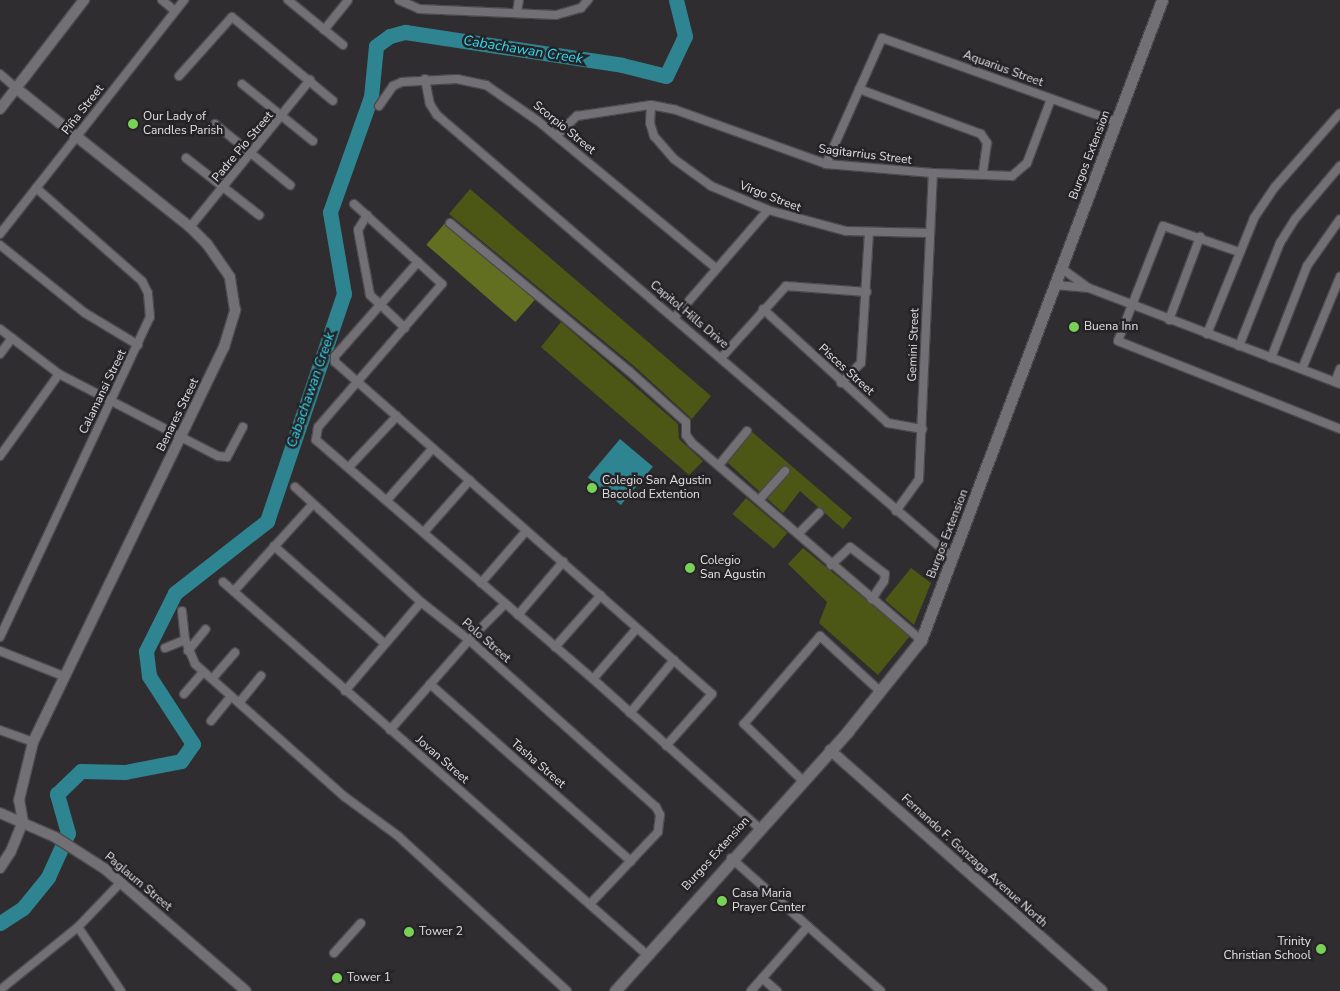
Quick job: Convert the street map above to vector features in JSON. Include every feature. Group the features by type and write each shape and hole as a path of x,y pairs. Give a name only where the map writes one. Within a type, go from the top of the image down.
{"main road":[{"name":"Burgos Extension","path":"614,991 758,827 881,692 921,640 954,559 1162,0"}],"street":[{"path":"0,109 84,0"},
{"path":"162,0 175,11"},
{"name":"Piña Street","path":"0,234 184,0"},
{"path":"288,0 343,45"},
{"path":"324,30 348,0"},
{"path":"398,0 419,9 569,13 581,8 588,0"},
{"path":"440,0 440,9"},
{"path":"518,12 519,0"},
{"path":"179,76 232,17 333,101"},
{"name":"Aquarius Street","path":"859,89 882,38 1117,122"},
{"path":"0,74 16,88"},
{"name":"Scorpio Street","path":"379,106 398,83 425,79 457,79 486,85 556,136 716,268"},
{"name":"Capitol Hills Drive","path":"425,79 430,104 437,115 954,559"},
{"name":"Padre Pio Street","path":"190,227 252,154 310,80"},
{"path":"242,84 313,141"},
{"name":"Benares Street","path":"16,88 190,227 220,258 230,278 235,310 224,348 63,676 33,742 19,800 23,822"},
{"path":"826,164 859,89 981,134 987,143 983,173"},
{"name":"Sagitarrius Street","path":"556,136 577,116 651,105 676,110 826,164 933,173 983,173 1012,176 1022,169 1029,158 1051,99"},
{"name":"Virgo Street","path":"651,105 650,123 654,136 674,159 698,180 768,210 846,231 930,233"},
{"path":"1207,334 1254,218 1275,187 1340,113"},
{"path":"215,124 290,185"},
{"path":"186,158 259,215"},
{"path":"1239,346 1280,244 1295,219 1340,166"},
{"name":"Gemini Street","path":"896,510 919,478 933,173"},
{"name":"Calamansi Street","path":"0,637 150,317 148,293 142,281 36,188"},
{"path":"354,204 442,284 357,382 316,433 316,440 594,679 666,746 758,827"},
{"path":"674,318 768,210"},
{"path":"367,216 358,230 367,283 378,305 405,328"},
{"path":"1271,358 1307,266 1340,219"},
{"path":"450,223 682,419 687,438 831,565 921,640"},
{"path":"1239,252 1167,225 1160,229 1118,341 1340,429"},
{"path":"841,383 860,363 867,292 870,232"},
{"path":"1169,320 1200,237"},
{"path":"0,244 85,312 138,345"},
{"path":"418,262 378,305 335,356 335,362 526,531 602,595 712,694 666,746"},
{"path":"1062,268 1089,288 1337,383 1340,369"},
{"path":"1302,369 1340,277"},
{"path":"1055,285 1089,288"},
{"path":"721,358 763,309 786,286 867,292"},
{"name":"Pisces Street","path":"763,309 841,383 888,423 922,429"},
{"path":"0,329 59,374 225,459 243,427"},
{"path":"0,354 12,338"},
{"path":"0,456 59,374"},
{"path":"349,467 397,416"},
{"path":"719,466 747,431"},
{"path":"387,500 433,448"},
{"path":"759,500 785,471"},
{"path":"424,532 470,480"},
{"name":"Polo Street","path":"295,488 420,602 469,640 656,808 660,815 658,832 631,861"},
{"path":"234,591 312,505"},
{"path":"798,534 819,513"},
{"path":"482,583 526,531"},
{"path":"274,546 384,643"},
{"path":"831,565 847,546 850,546 885,574 884,581 872,599"},
{"path":"518,615 563,562"},
{"name":"Jovan Street","path":"223,582 646,954"},
{"path":"555,646 602,595"},
{"path":"345,691 420,602"},
{"path":"390,730 469,640 505,604"},
{"path":"182,611 188,651 203,672 345,797 398,836 567,991"},
{"path":"594,679 637,628"},
{"path":"188,651 206,629"},
{"path":"802,780 744,724 820,636 881,692"},
{"path":"165,648 185,640"},
{"path":"0,651 63,676"},
{"path":"212,679 235,652"},
{"path":"630,713 674,660"},
{"path":"184,694 203,672"},
{"path":"239,703 261,676"},
{"name":"Tasha Street","path":"430,684 631,861"},
{"path":"211,721 231,696"},
{"path":"0,730 33,742"},
{"name":"Fernando F. Gonzaga Avenue North","path":"830,750 1102,991"},
{"name":"Paglaum Street","path":"0,813 55,837 82,852 120,882 246,991"},
{"path":"0,868 11,851 23,822"},
{"path":"731,858 881,991"},
{"path":"590,904 631,861"},
{"path":"0,990 78,927 120,882"},
{"path":"334,953 361,923"},
{"path":"751,991 808,926"},
{"path":"78,927 121,991"},
{"path":"762,978 776,991"}],"green space":[{"path":"470,189 711,396 692,419 634,366 449,214"},
{"path":"446,222 535,299 515,322 426,245"},
{"path":"561,322 678,424 679,439 703,461 689,475 541,347"},
{"path":"751,431 852,518 843,529 800,491 783,513 727,462"},
{"path":"746,498 787,533 774,549 733,514"},
{"path":"803,548 910,636 878,675 819,623 827,602 788,564"},
{"path":"911,568 931,583 914,625 885,600"}],"water":[{"path":"620,439 653,467 621,505 588,477"}],"waterway":[{"name":"Cabachawan Creek","path":"0,923 23,908 48,877 68,833 57,794 81,771 125,772 181,761 193,744 149,676 146,651 175,593 267,521 344,294 330,212 371,97 376,46 390,36 405,32 622,65 666,76 685,36 676,0"}],"place":[{"name":"Our Lady of Candles Parish","path":"133,124"},
{"name":"Buena Inn","path":"1074,327"},
{"name":"Colegio San Agustin Bacolod Extention","path":"592,488"},
{"name":"Colegio San Agustin","path":"690,568"},
{"name":"Casa Maria Prayer Center","path":"722,901"},
{"name":"Tower 2","path":"409,932"},
{"name":"Trinity Christian School","path":"1321,949"},
{"name":"Tower 1","path":"337,978"}]}
